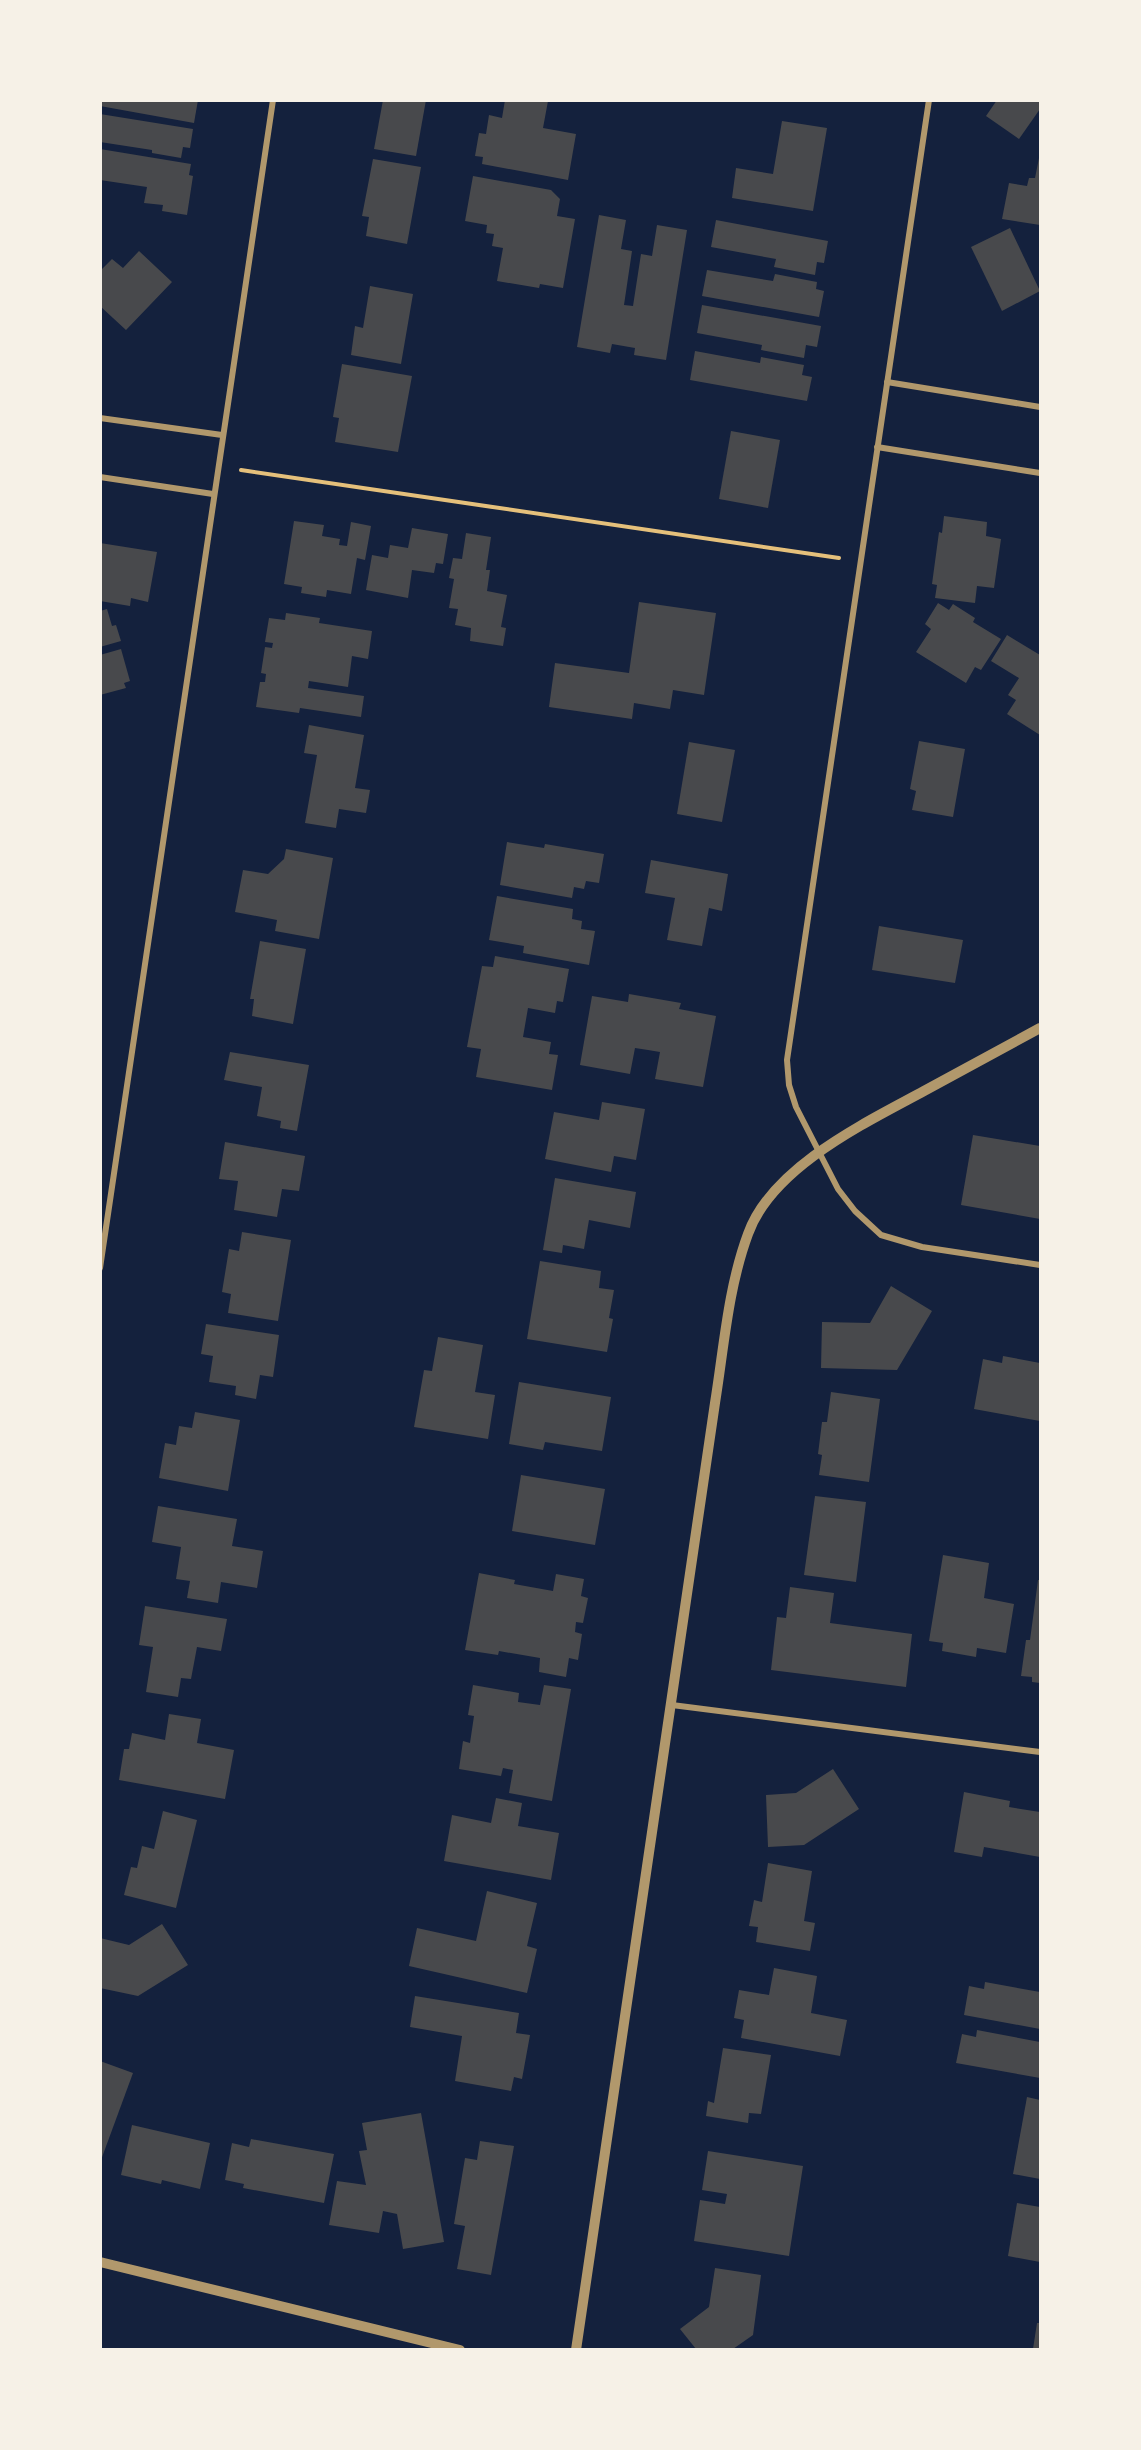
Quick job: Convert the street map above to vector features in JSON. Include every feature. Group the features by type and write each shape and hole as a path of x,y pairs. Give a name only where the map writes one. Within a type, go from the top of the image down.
{"street":[{"path":"100,1269 217,466 273,100"},
{"path":"928,100 787,1060 789,1085 796,1107 838,1189 855,1211 880,1234 922,1247 1041,1265"},
{"path":"887,382 1041,407"},
{"path":"100,418 222,435"},
{"path":"877,447 1041,473"},
{"path":"100,477 213,494"},
{"path":"576,2349 733,1288 748,1233 760,1208 775,1189 819,1152 855,1129 1041,1028"},
{"path":"672,1705 1041,1752"},
{"path":"100,2262 460,2349"}],"path":[{"path":"217,466 860,561"}],"building":[{"path":"100,100 198,100 194,123 100,106"},
{"path":"383,100 426,100 416,156 374,149"},
{"path":"505,100 548,101 543,128 576,134 568,180 482,164 483,157 475,156 479,133 486,134 489,115 502,118"},
{"path":"997,100 1040,100 1040,109 1019,139 986,116"},
{"path":"100,114 193,129 190,148 183,147 181,158 152,153 152,150 100,142"},
{"path":"782,121 827,128 813,211 732,198 736,168 773,174"},
{"path":"100,149 191,164 189,175 193,176 187,215 162,211 163,205 144,203 147,187 100,180"},
{"path":"1039,158 1040,225 1002,219 1009,183 1027,186 1029,178 1035,178"},
{"path":"373,159 421,167 407,244 366,236 369,217 362,216"},
{"path":"473,176 551,190 560,199 557,216 575,219 563,288 540,284 539,288 497,281 503,248 492,246 494,234 486,233 487,225 465,221"},
{"path":"599,215 626,220 621,249 632,251 624,305 633,306 641,254 652,256 657,225 687,230 666,360 634,355 635,348 612,344 610,353 577,347"},
{"path":"716,220 828,241 824,263 817,262 815,275 774,267 776,259 711,247"},
{"path":"1010,228 1040,291 1002,311 971,247"},
{"path":"139,251 172,282 126,330 100,306 100,271 112,259 123,268"},
{"path":"707,270 773,281 775,274 817,282 816,289 824,291 819,317 702,296"},
{"path":"370,286 413,294 401,364 351,355 355,326 363,328"},
{"path":"702,305 821,326 817,347 806,345 804,358 761,350 762,345 697,333"},
{"path":"695,351 760,363 761,357 804,365 802,375 812,377 807,401 690,380"},
{"path":"342,364 412,376 398,452 335,442 339,418 333,417"},
{"path":"731,431 780,440 768,508 719,499"},
{"path":"944,516 987,522 986,536 1001,539 994,588 977,586 975,603 935,598 937,585 932,584 939,532 942,533"},
{"path":"294,521 324,525 322,536 340,539 339,545 347,546 351,522 371,526 365,560 357,558 351,594 327,590 326,597 301,593 302,587 284,584"},
{"path":"412,528 448,534 443,564 436,563 434,573 412,570 408,598 366,590 372,555 388,558 390,545 408,548"},
{"path":"466,533 491,537 486,570 490,570 487,591 507,595 501,627 506,628 503,646 470,641 471,628 455,625 458,609 449,608 454,579 449,578 453,558 462,559"},
{"path":"100,543 157,552 148,602 131,598 130,606 100,601"},
{"path":"639,602 716,613 704,695 673,690 670,709 634,703 632,719 549,707 555,663 629,673"},
{"path":"938,603 949,610 953,604 975,618 973,622 1001,639 981,670 975,667 966,683 916,652 931,629 925,624"},
{"path":"107,609 112,626 116,625 121,641 100,647 100,611"},
{"path":"286,613 320,618 319,623 372,631 368,659 352,656 348,687 309,681 308,688 364,696 361,717 300,708 299,713 256,707 260,682 265,682 266,674 261,673 265,647 272,648 273,643 265,642 269,618 285,620"},
{"path":"1007,635 1040,655 1040,735 1007,714 1016,700 1008,695 1019,678 991,661"},
{"path":"121,649 130,681 124,683 126,688 100,695 100,655"},
{"path":"309,725 364,735 355,788 370,790 366,813 339,809 336,828 305,823 317,755 304,753"},
{"path":"919,741 965,749 953,817 912,810 916,791 910,789"},
{"path":"689,742 735,750 722,822 677,814"},
{"path":"507,842 544,848 545,844 604,854 599,883 586,881 584,889 574,887 572,898 500,885"},
{"path":"286,849 333,858 319,939 275,931 277,920 235,912 243,870 268,874 284,859"},
{"path":"651,860 728,874 722,911 709,908 702,946 667,940 675,898 645,893"},
{"path":"497,896 573,909 572,919 582,921 581,929 595,931 589,965 523,953 524,946 489,940"},
{"path":"879,926 963,940 955,983 872,970"},
{"path":"260,941 306,949 293,1024 252,1016 254,999 250,999"},
{"path":"495,956 569,969 563,1002 557,1001 555,1013 528,1008 523,1037 551,1042 549,1054 558,1055 552,1090 476,1077 481,1049 467,1047 482,966 493,967"},
{"path":"629,994 681,1003 679,1009 716,1016 703,1087 655,1079 660,1052 635,1048 630,1074 580,1065 592,996 628,1002"},
{"path":"230,1052 309,1065 297,1131 280,1128 281,1121 257,1116 262,1087 224,1080"},
{"path":"602,1102 645,1109 636,1160 614,1156 611,1172 545,1159 554,1112 599,1120"},
{"path":"973,1135 1040,1146 1040,1219 961,1205"},
{"path":"225,1142 305,1156 299,1191 282,1189 277,1217 234,1210 238,1181 219,1179"},
{"path":"555,1178 636,1192 630,1228 589,1220 584,1249 563,1245 562,1253 543,1250"},
{"path":"242,1232 291,1240 278,1321 228,1313 231,1294 222,1292 229,1249 239,1251"},
{"path":"540,1261 601,1271 599,1288 614,1290 609,1318 613,1319 607,1352 527,1339"},
{"path":"891,1286 932,1311 897,1370 821,1368 822,1322 870,1323"},
{"path":"206,1324 279,1335 273,1377 260,1375 256,1399 235,1395 236,1386 209,1382 213,1356 201,1354"},
{"path":"438,1337 483,1345 475,1392 495,1395 488,1439 414,1427 424,1370 432,1371"},
{"path":"1003,1356 1040,1363 1040,1421 974,1409 983,1359 1002,1363"},
{"path":"519,1382 611,1397 602,1451 545,1442 543,1450 509,1444"},
{"path":"831,1392 880,1399 869,1482 819,1475 822,1455 818,1454 822,1422 827,1422"},
{"path":"195,1412 240,1420 228,1491 159,1478 165,1443 176,1445 179,1426 192,1428"},
{"path":"521,1475 605,1489 595,1545 512,1531"},
{"path":"815,1496 866,1502 856,1582 804,1575"},
{"path":"158,1506 237,1519 232,1546 263,1551 257,1588 221,1582 218,1603 187,1598 190,1581 176,1579 181,1547 152,1542"},
{"path":"943,1555 989,1563 984,1598 1014,1604 1006,1653 977,1648 976,1657 942,1651 943,1643 929,1641"},
{"path":"479,1573 515,1580 514,1584 553,1591 556,1574 584,1579 581,1596 588,1598 583,1623 576,1622 575,1632 582,1634 578,1660 569,1658 566,1677 539,1672 540,1658 499,1651 498,1655 465,1650"},
{"path":"1038,1580 1040,1580 1040,1683 1032,1682 1032,1677 1021,1676 1026,1640 1030,1640"},
{"path":"790,1587 834,1593 830,1623 912,1634 906,1687 771,1670 777,1617 786,1618"},
{"path":"145,1606 227,1619 221,1651 197,1647 191,1679 181,1678 178,1697 146,1692 153,1647 139,1645"},
{"path":"473,1685 519,1693 518,1702 540,1705 544,1685 571,1689 552,1801 509,1793 513,1770 503,1768 501,1776 459,1769 463,1741 470,1743 474,1716 468,1715"},
{"path":"169,1714 201,1719 197,1743 234,1750 225,1799 119,1780 124,1749 129,1749 132,1733 165,1740"},
{"path":"833,1769 859,1809 804,1845 768,1847 766,1795 796,1793"},
{"path":"964,1792 1010,1801 1009,1807 1040,1812 1040,1857 984,1847 982,1857 954,1852"},
{"path":"496,1798 522,1803 518,1826 559,1833 551,1880 444,1861 452,1815 491,1823"},
{"path":"163,1811 197,1820 176,1908 124,1895 131,1867 137,1868 142,1846 154,1849"},
{"path":"768,1863 812,1871 804,1921 815,1923 810,1951 756,1942 758,1927 749,1926 754,1900 762,1902"},
{"path":"487,1891 537,1903 527,1946 537,1949 527,1993 409,1966 417,1928 476,1941"},
{"path":"162,1924 188,1965 138,1996 100,1988 100,1938 129,1945"},
{"path":"774,1968 817,1976 811,2013 847,2020 840,2056 741,2038 744,2020 734,2018 739,1990 769,1995"},
{"path":"985,1982 1040,1992 1040,2029 964,2015 969,1986 984,1989"},
{"path":"415,1996 519,2013 516,2033 530,2035 522,2079 514,2077 511,2091 455,2081 462,2036 410,2027"},
{"path":"977,2030 1040,2042 1040,2078 956,2063 962,2034 976,2037"},
{"path":"723,2048 771,2055 761,2114 749,2113 748,2123 706,2116 708,2101 714,2103"},
{"path":"100,2061 133,2073 101,2160 100,2160"},
{"path":"1027,2097 1040,2100 1040,2179 1013,2174"},
{"path":"421,2113 444,2242 403,2249 397,2214 383,2211 379,2233 329,2225 337,2181 366,2185 359,2151 367,2150 362,2123"},
{"path":"132,2125 210,2143 200,2189 162,2180 161,2184 121,2175"},
{"path":"251,2139 334,2154 324,2203 243,2188 244,2184 225,2180 232,2143 249,2147"},
{"path":"480,2141 514,2146 491,2275 457,2269 465,2226 454,2224 465,2158 477,2160"},
{"path":"708,2151 803,2166 789,2256 694,2241 700,2200 725,2204 727,2194 702,2190"},
{"path":"1017,2203 1040,2207 1040,2262 1008,2256"},
{"path":"715,2268 761,2275 753,2335 733,2349 696,2349 680,2329 709,2307"},
{"path":"1037,2323 1040,2323 1040,2349 1033,2349"}]}
